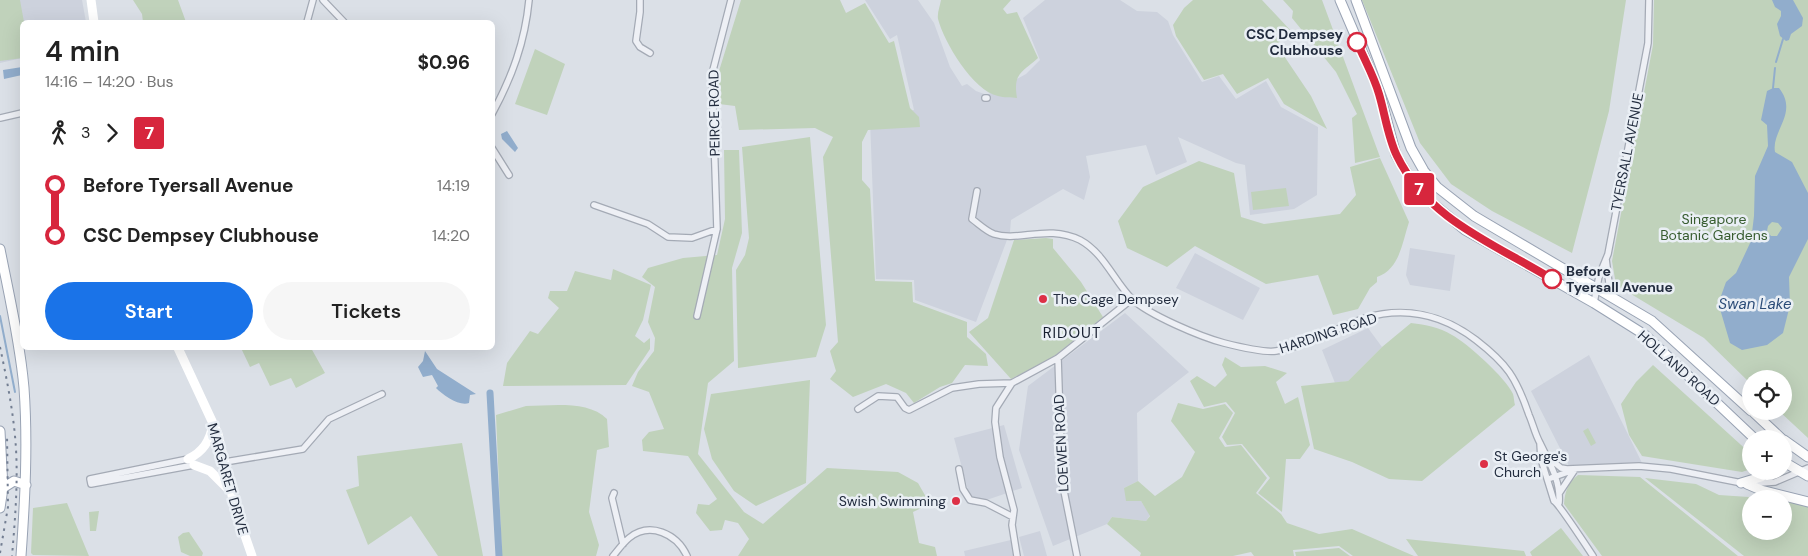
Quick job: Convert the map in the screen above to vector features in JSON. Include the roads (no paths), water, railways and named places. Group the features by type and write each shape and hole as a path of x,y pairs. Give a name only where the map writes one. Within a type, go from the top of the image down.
{"main road":[{"path":"91,0 94,20"},
{"name":"HOLLAND ROAD","path":"1340,0 1378,91 1396,155 1416,186 1444,215 1465,230 1594,303 1645,335 1745,430"},
{"name":"HOLLAND ROAD","path":"1356,0 1411,148 1424,171 1437,188 1474,216 1598,287 1652,321 1742,402"},
{"path":"0,249 22,370 27,450 21,556"},
{"name":"MARGARET DRIVE","path":"179,350 213,421 225,462 231,492 252,556"},
{"name":"HOLLAND ROAD","path":"1762,420 1772,430"},
{"path":"213,421 211,434 206,444 191,462 210,471 231,492"},
{"path":"0,431 3,488 0,508"},
{"name":"HOLLAND ROAD","path":"1792,446 1808,457"},
{"path":"1792,466 1805,472"},
{"path":"1744,484 1754,480"},
{"path":"3,488 14,481 26,485"},
{"path":"1744,484 1808,502"}],"street":[{"path":"308,20 313,0"},
{"path":"324,0 342,20"},
{"path":"495,109 504,94 519,54 526,28 528,0"},
{"path":"640,0 636,41 640,47 650,53"},
{"name":"PEIRCE ROAD","path":"697,316 718,229 712,74 731,0"},
{"name":"TYERSALL AVENUE","path":"1594,303 1599,276 1606,259 1648,43 1649,0"},
{"path":"0,118 20,114"},
{"path":"495,153 509,175"},
{"name":"HARDING ROAD","path":"977,191 972,219 994,234 1049,232 1065,234 1080,240 1096,253 1132,299 1184,328 1224,343 1271,351 1302,344 1365,318 1410,313 1439,318 1464,331 1509,368 1522,393 1540,443 1548,456 1560,494"},
{"path":"594,206 648,224 668,237 692,238 718,229"},
{"path":"1606,259 1610,283 1608,293"},
{"path":"858,409 878,396 896,397 909,410 952,388 979,384 1012,383 1058,358 1132,299"},
{"name":"LOEWEN ROAD","path":"1058,358 1062,480 1077,556"},
{"path":"1012,383 996,408 995,422 1000,457 1014,510 1012,525 1017,556"},
{"path":"225,462 303,449 329,419 382,394"},
{"name":"HARDING ROAD","path":"1540,443 1541,459 1554,501 1559,503 1566,518 1593,556"},
{"path":"1548,456 1561,468 1575,470 1639,466 1664,468 1744,484 1776,482 1805,472"},
{"name":"MARGARET DRIVE","path":"191,462 91,484 90,479 191,462"},
{"path":"959,469 964,489 970,500 986,503 1013,517"},
{"path":"1547,480 1575,470"},
{"path":"1559,503 1562,486 1575,470"},
{"path":"614,493 612,498 623,544"},
{"path":"613,556 623,544 640,532 654,530 675,539 688,556"}],"water":[{"path":"1772,0 1793,0 1803,18 1802,26 1791,34 1789,40 1786,41 1780,36 1777,24 1781,11 1775,7"},
{"path":"20,67 20,75 4,79 3,70"},
{"name":"Swan Lake","path":"1779,88 1784,97 1785,114 1775,144 1775,152 1792,162 1808,193 1808,239 1789,277 1790,305 1783,333 1767,345 1742,350 1730,343 1720,309 1721,296 1726,282 1736,273 1751,241 1755,176 1768,146 1767,125 1761,120 1767,91","holes":["1772,222 1778,223 1782,228 1777,236 1771,236 1767,231 1768,226"]},
{"path":"507,131 518,148 515,152 502,139 501,134"},
{"path":"425,351 437,369 476,394 470,395 469,403 456,402 443,394 436,388 438,386 432,375 423,377 418,367 423,361"}],"waterway":[{"path":"1776,62 1783,39"},
{"path":"1773,88 1775,68"},
{"path":"0,316 15,392"},
{"path":"490,393 499,556"}],"railway":[{"path":"0,347 12,410 17,462 12,556"},
{"path":"0,553 8,507 7,434"}],"place":[{"name":"CSC Dempsey Clubhouse","path":"1357,42"},
{"name":"Before Tyersall Avenue","path":"1552,279"},
{"name":"The Cage Dempsey","path":"1043,299"},
{"name":"St George's Church","path":"1484,464"},
{"name":"Swish Swimming","path":"956,501"}],"district":[{"name":"RIDOUT","path":"1072,333"}],"park label":[{"name":"Singapore Botanic Gardens","path":"1714,227"}]}
